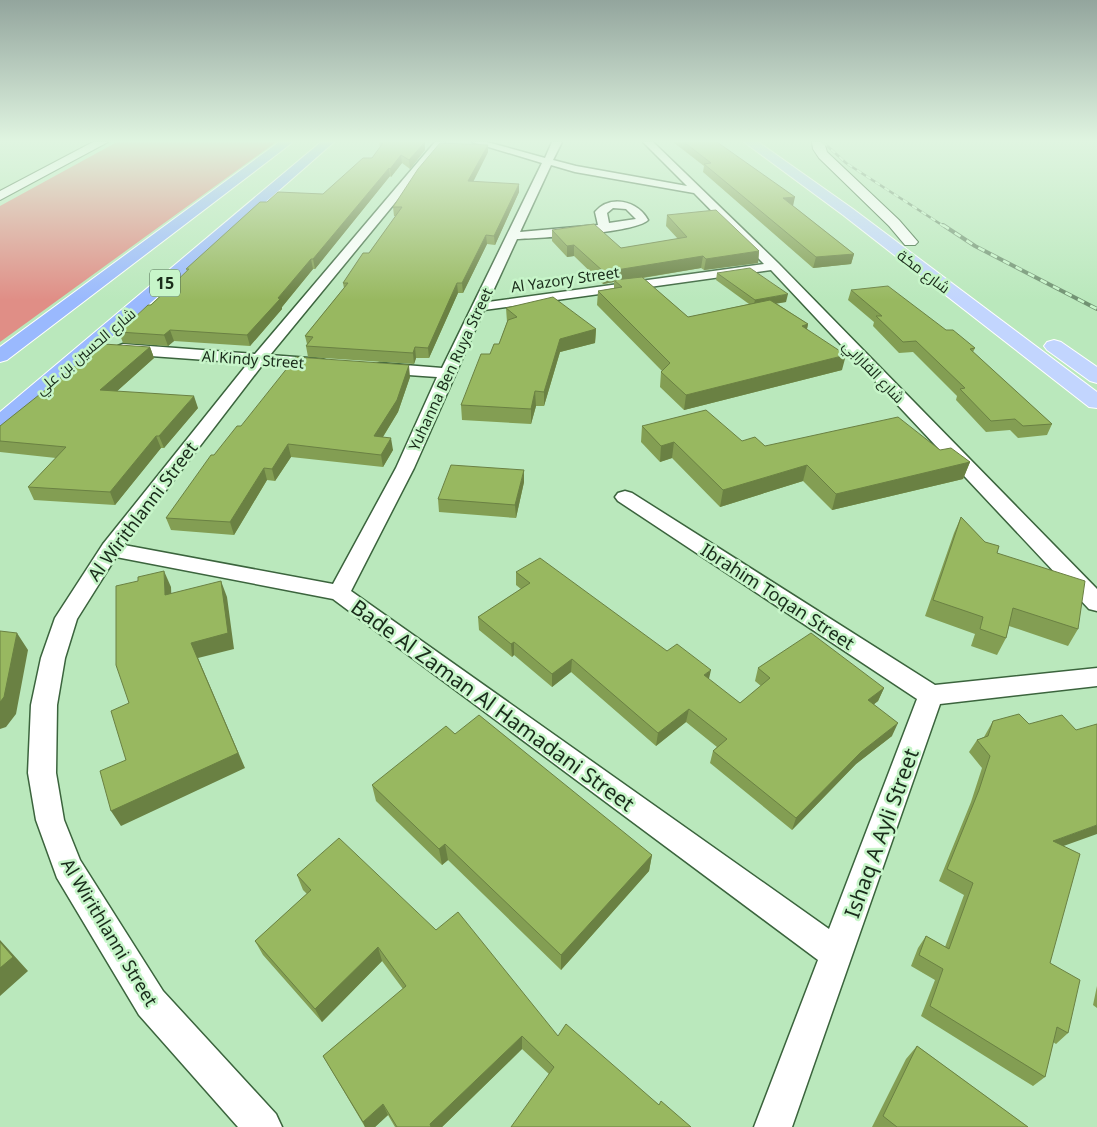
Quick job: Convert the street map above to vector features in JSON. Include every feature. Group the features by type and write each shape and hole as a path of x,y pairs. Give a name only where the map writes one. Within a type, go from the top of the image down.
{"highway":[{"name":"15","path":"0,356 216,195"},
{"path":"258,195 268,195"},
{"name":"شارع الحسين بن علي","path":"0,423 268,195"}],"main road":[{"name":"شارع مكة","path":"823,195 1097,402"},
{"name":"شارع مكة","path":"844,195 975,289"},
{"path":"1045,340 1097,377"}],"street":[{"name":"Al Wirithlanni Street","path":"263,1127 151,1003 68,868 50,820 42,773 44,705 53,658 66,618 110,549 259,359 396,195"},
{"name":"Yuhanna Ben Ruya Street","path":"339,594 405,468 447,374 532,195"},
{"name":"شارع الفارابي","path":"703,195 774,266 1097,603"},
{"path":"864,195 894,223 910,242"},
{"path":"512,236 563,233 605,227"},
{"name":"Al Yazory Street","path":"480,307 774,266"},
{"name":"Al Kindy Street","path":"89,347 338,365"},
{"path":"368,367 447,374"},
{"name":"Ibrahim Toqan Street","path":"625,497 932,695"},
{"name":"Bade Al Zaman Al Hamadani Street","path":"110,549 339,594 837,954"},
{"path":"932,695 1097,677"},
{"name":"Ishaq A Ayli Street","path":"774,1127 932,695"}],"shaded area":[{"path":"21,195 203,195 0,342 0,206"}],"building":[{"path":"275,195 367,195 278,298 280,299 247,335 170,330 164,335 119,332 148,305 151,305 189,269 186,269 260,202 267,202"},
{"path":"401,195 514,195 494,236 486,235 462,283 457,283 428,348 415,347 413,353 306,346 313,337 305,336 348,283 343,283 363,253 369,253 402,207 393,207"},
{"path":"741,195 792,195 795,197 783,198 854,254 816,257"},
{"path":"716,210 759,251 706,259 703,256 604,272 574,245 567,246 552,230 594,224 621,248 687,237 667,215"},
{"path":"750,268 788,294 755,300 717,273"},
{"path":"642,277 688,317 770,300 808,324 802,326 846,355 686,395 661,372 670,363 598,291 622,287 614,280"},
{"path":"888,286 946,330 953,330 975,348 970,349 1052,424 1023,426 1015,419 991,421 960,389 965,388 916,341 903,342 876,316 882,316 851,290"},
{"path":"553,297 596,329 560,339 544,392 535,391 531,409 461,405 481,354 490,354 494,344 499,344 508,320 517,317 506,308"},
{"path":"103,344 150,347 100,390 194,396 159,436 156,436 110,492 28,487 66,447 0,441 0,426"},
{"path":"296,357 409,365 397,400 374,436 391,438 381,455 288,444 272,469 264,468 230,522 166,518 211,455 214,455 237,426 241,426"},
{"path":"706,410 742,441 755,437 765,446 898,417 940,450 951,448 970,462 836,494 807,465 723,490 674,442 661,446 642,426"},
{"path":"451,465 524,470 515,505 438,499"},
{"path":"961,517 985,542 999,546 997,553 1085,581 1078,629 1013,608 1006,638 980,629 983,617 933,600"},
{"path":"540,558 667,651 677,644 711,670 704,675 740,703 770,678 758,668 811,633 884,688 868,700 898,723 861,752 796,818 713,751 727,739 689,709 658,733 572,659 552,674 514,642 511,644 478,617 530,583 516,572"},
{"path":"164,571 165,595 221,581 228,633 191,643 238,753 111,811 100,771 126,760 111,711 129,703 116,665 116,586 138,581 138,577"},
{"path":"0,631 17,633 4,697 0,702"},
{"path":"1019,714 1029,724 1062,715 1076,730 1097,724 1097,825 1053,841 1080,854 1050,963 1080,980 1068,1033 1057,1027 1045,1077 930,1006 943,969 919,955 926,936 949,949 973,883 947,869 979,790 990,756 977,740 988,736 993,721"},
{"path":"479,715 652,855 561,955 445,844 439,849 372,785 446,726 455,734"},
{"path":"339,838 436,930 458,912 558,1036 566,1024 659,1105 661,1101 691,1127 511,1127 554,1067 522,1036 430,1124 431,1127 397,1127 383,1104 363,1122 323,1056 406,986 378,947 315,1009 255,941 311,890 297,875"},
{"path":"0,942 13,957 0,968"},
{"path":"917,1046 1028,1127 897,1127 883,1116"}],"railway":[{"path":"895,195 945,227"},
{"path":"943,225 975,246 1097,309"}]}
